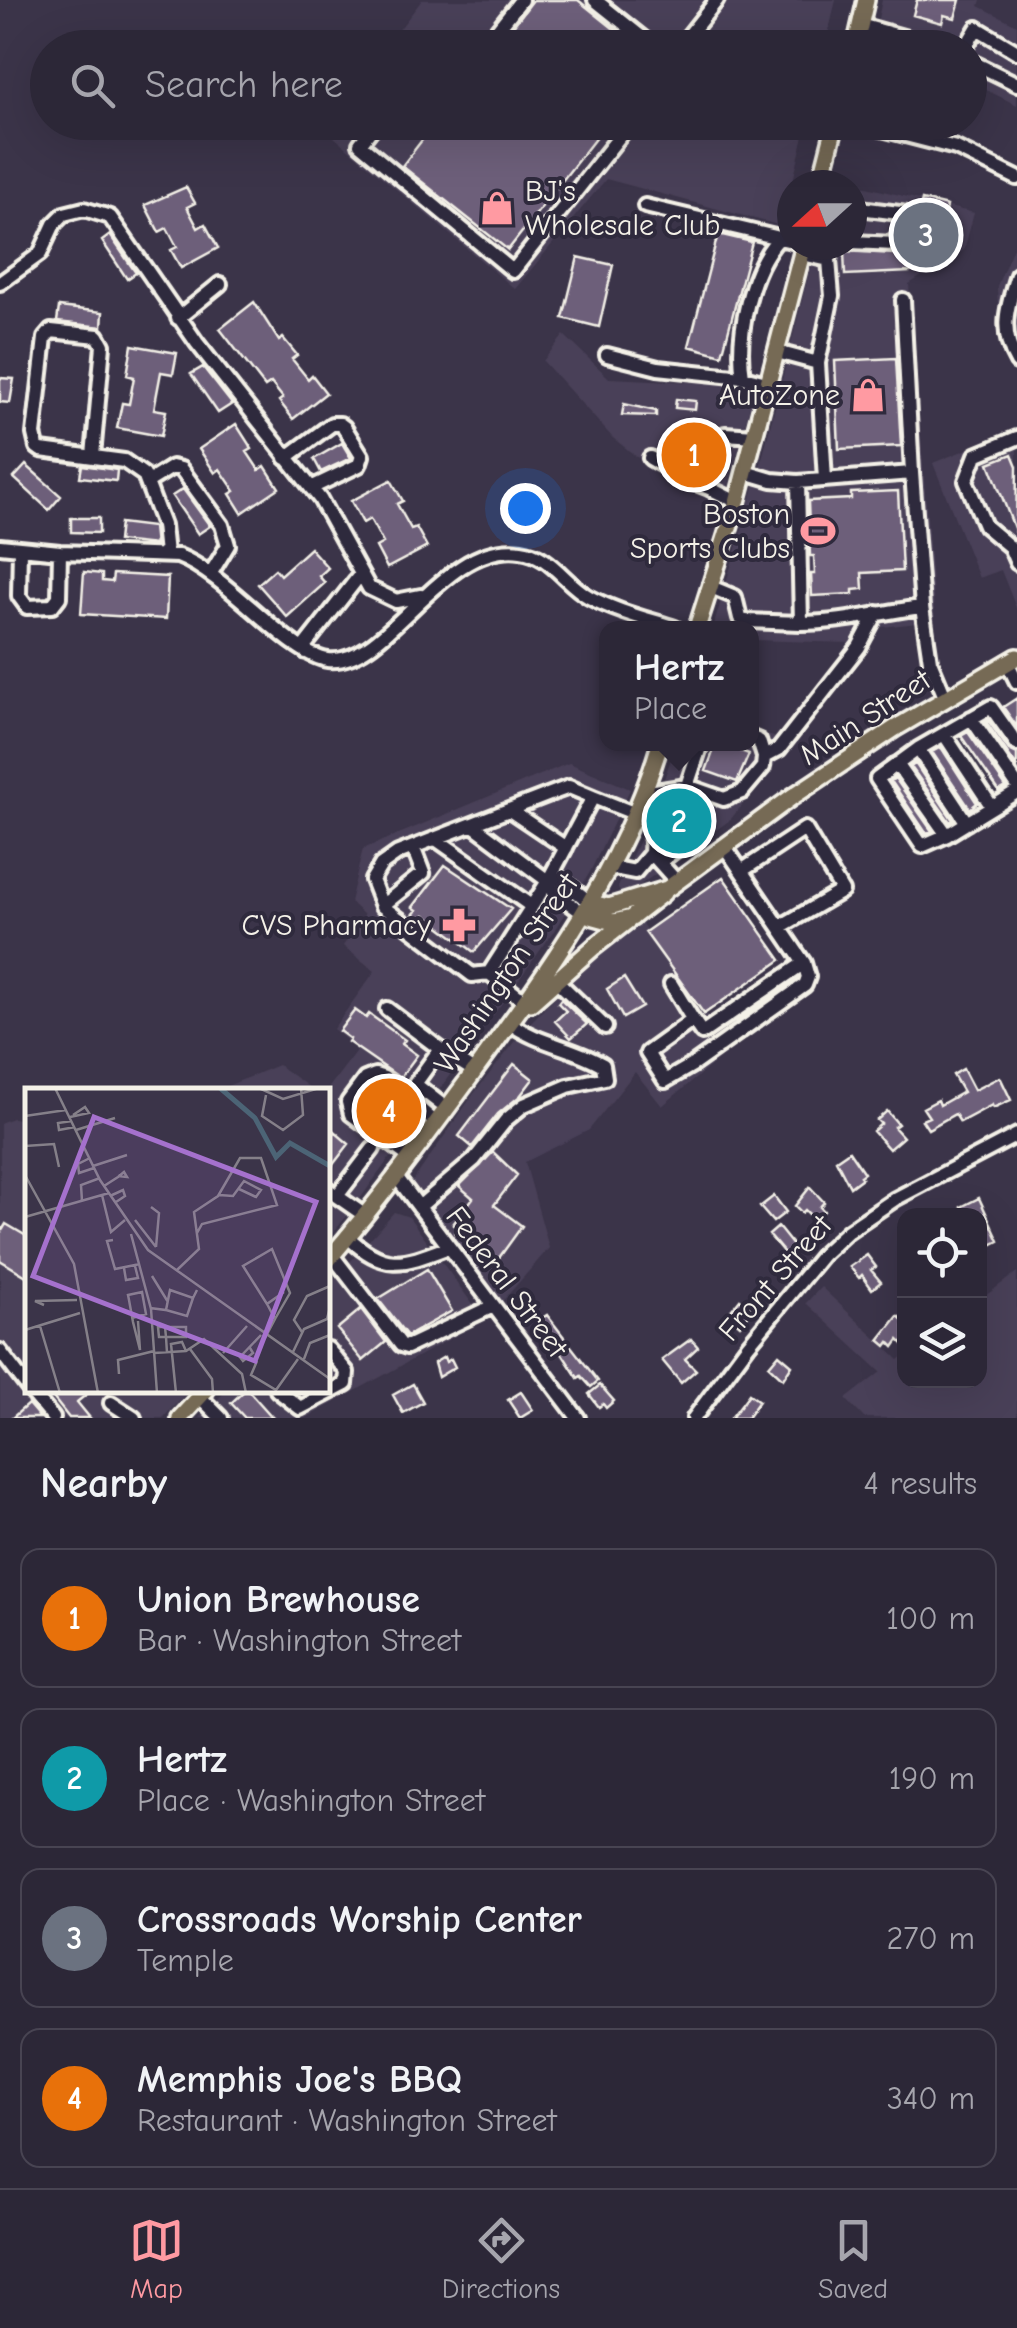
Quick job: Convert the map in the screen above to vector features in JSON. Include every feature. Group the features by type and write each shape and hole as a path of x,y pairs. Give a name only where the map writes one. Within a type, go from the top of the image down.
{"main road":[{"path":"859,30 866,0"},
{"path":"824,170 831,140"},
{"path":"699,621 770,384 792,260"},
{"name":"Main Street","path":"587,908 608,906 672,886 792,798 945,697 1012,660"},
{"name":"Washington Street","path":"334,1248 436,1123 510,1023 587,908 636,814 658,751"},
{"path":"510,1023 556,980 672,886"},
{"path":"587,908 614,922 636,917"},
{"path":"180,1418 203,1394"}],"street":[{"path":"497,30 521,0"},
{"path":"595,0 632,30"},
{"path":"694,30 717,0"},
{"path":"860,24 880,30"},
{"path":"987,34 1017,52"},
{"path":"987,69 1017,84"},
{"path":"363,140 360,144 513,272 617,140"},
{"path":"925,140 956,148 1017,178"},
{"path":"645,206 777,239"},
{"path":"867,209 907,214 895,244 867,243"},
{"path":"0,284 40,254 58,218 72,211 93,210 110,216 178,318 326,509 369,588 386,599 406,600 428,594"},
{"path":"742,377 739,342 759,265 765,253 777,249"},
{"path":"825,480 818,363 832,296 829,260"},
{"path":"1017,275 1004,330 1017,362"},
{"path":"178,318 220,284"},
{"path":"903,300 922,607 930,661 945,697"},
{"path":"93,456 102,345 98,336 52,331 45,338 35,442 42,450 124,461 144,475 166,536 166,554"},
{"path":"777,352 818,363"},
{"path":"607,355 658,368 770,384"},
{"path":"286,458 332,424 344,428 362,456 359,465 311,488"},
{"path":"709,488 725,434 755,436"},
{"path":"1017,438 976,454 966,480 984,526 1010,547 1017,563"},
{"path":"650,458 737,502"},
{"path":"148,482 172,468 181,469 222,526 228,545 211,574"},
{"path":"745,472 798,482 912,473"},
{"path":"798,482 801,624"},
{"path":"0,546 60,552 166,554 193,562 306,652 328,660 354,656 368,648 472,560 500,552 526,552 552,564 590,598 655,621"},
{"path":"20,548 19,596 27,607 36,608 52,606 59,597 60,552"},
{"path":"306,652 306,644 360,575"},
{"path":"711,587 736,598 740,618 744,621"},
{"path":"759,622 838,623 922,607"},
{"path":"764,757 779,749 859,648 877,613"},
{"path":"1012,660 1017,682"},
{"path":"971,718 1017,788 967,824 922,846 877,778 918,750 971,718 991,707 1017,744"},
{"path":"944,734 992,807"},
{"path":"643,794 687,786 724,798 742,792 763,767 759,741"},
{"path":"918,750 967,824"},
{"path":"687,786 699,751"},
{"path":"897,764 947,836"},
{"path":"594,797 548,881 490,972 472,976 382,906 372,880 381,865 413,847 569,787 594,797 636,814"},
{"path":"511,811 566,848"},
{"path":"659,812 656,857 672,886"},
{"path":"474,824 548,881 560,879 587,908"},
{"path":"743,870 805,829 842,891 780,927"},
{"path":"610,867 635,872 701,830"},
{"path":"436,839 531,906"},
{"path":"693,1020 647,1053 665,1081 804,985 808,977 804,963 725,846"},
{"path":"382,906 423,873 413,847"},
{"path":"670,984 702,1033 804,963"},
{"path":"490,972 524,1002"},
{"path":"556,980 605,1027"},
{"path":"387,1009 474,1071"},
{"path":"419,1207 474,1160 506,1120 524,1105 568,1086 605,1078 603,1065 579,1051 525,1034 510,1023"},
{"path":"440,1050 416,1084 447,1108"},
{"path":"409,1158 351,1114 348,1102 365,1079 375,1075 384,1078 436,1123"},
{"name":"Front Street","path":"694,1418 760,1330 823,1254 848,1231 895,1199 1017,1135"},
{"path":"364,1214 332,1193 373,1149"},
{"name":"Federal Street","path":"395,1176 578,1418"},
{"path":"334,1248 362,1251 392,1264 449,1247"},
{"path":"334,1248 401,1345 407,1348 493,1306"},
{"path":"0,1351 25,1385"},
{"path":"281,1393 300,1408 340,1390 346,1384 348,1372 330,1351"},
{"path":"31,1393 53,1418"},
{"path":"203,1394 221,1418"},
{"path":"111,1403 134,1418"}],"shaded area":[{"path":"422,0 836,0 829,30 399,30"},
{"path":"882,0 981,0 979,6 1017,25 1017,105 987,90 987,30 876,30"},
{"path":"338,140 803,140 796,170 777,170 777,225 606,179 515,289"},
{"path":"867,187 974,213 964,250 909,284 935,621 882,627 851,643 759,640 759,621 715,621 761,463 812,260 867,260"},
{"path":"1017,238 1017,352 998,307 997,286"},
{"path":"564,335 609,378 756,385 724,502 665,479 613,438 543,361"},
{"path":"1017,429 1017,610 1001,570 979,578 933,463"},
{"path":"759,732 792,743 730,820 629,893 620,892 618,887 656,803 674,751 759,751"},
{"path":"569,763 630,789 590,872 552,934 330,1237 329,1088 358,1049 333,1029 375,971 343,946 364,915 350,902 363,849"},
{"path":"640,921 731,1049 662,1106 635,1072 589,1130 525,1162 549,1248 500,1304 413,1187 413,1181 475,1092 531,1022 582,970"},
{"path":"278,1065 310,1088 223,1088"},
{"path":"12,1118 25,1120 25,1393 186,1393 163,1418 0,1418 0,1123"},
{"path":"394,1212 409,1217 484,1320 306,1418 199,1418 224,1393 330,1393 330,1285"},
{"path":"1017,1272 1017,1418 864,1418 846,1399 881,1372 806,1303 821,1287 897,1358 897,1388 987,1388 987,1295"}],"building":[{"path":"533,0 578,0 616,30 510,30"},
{"path":"917,0 960,0 955,18 944,15 942,23 913,15"},
{"name":"BJ's Wholesale Club","path":"422,140 594,140 508,250 402,166"},
{"path":"186,187 195,203 187,207 198,228 205,224 218,248 181,268 171,250 177,247 167,228 159,232 145,205"},
{"path":"922,200 947,206 935,255 910,272 845,275 844,260 867,260 867,252 895,254 910,249"},
{"path":"718,234 752,242 722,355 689,346"},
{"path":"110,235 136,273 127,279 102,241"},
{"path":"578,257 613,265 599,327 563,318"},
{"path":"254,302 279,341 283,338 297,355 292,359 326,393 293,419 271,383 265,387 220,329"},
{"path":"59,307 103,312 102,327 57,322"},
{"path":"132,345 177,353 173,374 161,372 154,409 166,411 161,436 117,428 122,403 129,404 134,377 127,375"},
{"name":"AutoZone","path":"896,358 901,446 839,449 835,361"},
{"path":"203,367 232,404 218,413 191,374"},
{"path":"0,378 14,379 10,403 0,402"},
{"path":"676,399 696,401 695,410 675,408"},
{"path":"624,404 656,411 656,416 622,415"},
{"path":"236,424 252,449 247,452 259,470 265,466 279,488 242,513 230,494 235,491 220,469 215,473 199,449"},
{"path":"686,442 706,445 702,468 682,465"},
{"path":"342,443 351,458 321,472 314,459"},
{"path":"1012,454 1017,466 1016,533 989,463"},
{"path":"26,465 61,496 49,510 14,478"},
{"path":"82,465 117,470 116,481 80,477"},
{"path":"391,480 403,501 397,504 427,547 387,568 376,547 383,543 370,519 363,523 351,501"},
{"path":"183,489 210,526 198,534 172,496"},
{"path":"898,491 902,571 862,573 863,589 853,590 853,594 812,596 811,574 815,574 814,556 810,556 808,501 851,499 851,493"},
{"path":"71,518 99,518 99,533 71,532"},
{"path":"120,523 153,527 155,545 118,541"},
{"path":"310,548 328,568 319,576 325,583 287,617 258,584 275,569 280,575"},
{"path":"84,572 102,574 102,581 112,582 113,574 168,577 166,619 81,614"},
{"path":"1017,698 1017,727 1003,707"},
{"path":"986,722 1009,750 1017,754 1017,767"},
{"path":"968,732 1006,787 999,791 961,736"},
{"path":"941,747 977,803 970,809 932,752"},
{"path":"713,751 749,754 737,782 706,771"},
{"path":"915,763 953,820 950,822 911,767"},
{"path":"895,778 932,831 926,833 891,781"},
{"path":"671,804 695,813 691,825 685,830 676,826 671,838 662,835"},
{"name":"CVS Pharmacy","path":"445,865 511,909 474,952 425,915 420,922 412,916 417,910 413,907"},
{"path":"723,877 781,960 704,1014 645,932"},
{"path":"624,978 642,1007 623,1018 607,989"},
{"path":"561,999 587,1024 571,1038 555,1021 566,1011 558,1003"},
{"path":"355,1010 366,1018 369,1014 405,1040 402,1044 417,1055 400,1078 348,1042 350,1039 339,1031"},
{"path":"514,1064 533,1079 472,1147 459,1136"},
{"path":"963,1069 974,1090 1000,1077 1011,1100 960,1122 955,1114 928,1129 922,1120 929,1117 923,1108 938,1100 940,1105 963,1092 953,1075"},
{"path":"387,1094 405,1110 389,1130 370,1116"},
{"path":"887,1111 903,1137 889,1149 873,1131 881,1124 877,1120"},
{"path":"330,1128 349,1144 330,1168"},
{"path":"849,1151 864,1173 850,1187 836,1160"},
{"path":"493,1152 517,1175 494,1205 522,1226 496,1262 455,1233 459,1229 453,1224 473,1198 459,1186"},
{"path":"810,1187 824,1202 820,1207 824,1211 815,1220 795,1206"},
{"path":"774,1196 786,1212 773,1222 760,1207"},
{"path":"979,1198 984,1208 961,1208"},
{"path":"987,1215 999,1241 987,1247"},
{"path":"6,1224 25,1235 25,1275 0,1260 0,1234"},
{"path":"778,1227 794,1247 785,1254 769,1235"},
{"path":"867,1255 876,1267 871,1270 881,1282 872,1289 850,1267"},
{"path":"427,1269 452,1311 407,1336 378,1299"},
{"path":"740,1299 753,1310 740,1325 728,1314"},
{"path":"361,1309 386,1342 363,1361 337,1329"},
{"path":"547,1315 598,1381 591,1387 581,1376 578,1378 550,1335 547,1337 536,1322"},
{"path":"897,1317 894,1347 879,1340"},
{"path":"691,1339 698,1347 685,1359 696,1370 681,1383 662,1360"},
{"path":"779,1354 792,1365 783,1379 769,1366"},
{"path":"444,1357 446,1362 451,1359 455,1367 438,1377 434,1363"},
{"path":"413,1384 423,1402 403,1413 393,1395"},
{"path":"600,1385 614,1401 606,1408 603,1404 599,1407 589,1394"},
{"path":"521,1392 533,1410 520,1418 508,1400"},
{"path":"49,1393 88,1393 77,1402 90,1418 69,1418"},
{"path":"242,1393 251,1393 273,1418 245,1418 231,1403"},
{"path":"749,1394 759,1401 747,1418 731,1418"},
{"path":"28,1404 40,1418 12,1418"}],"place":[{"name":"BJ's Wholesale Club","path":"497,208"},
{"name":"Crossroads Worship Center","path":"926,235"},
{"name":"AutoZone","path":"868,395"},
{"name":"Union Brewhouse","path":"694,455"},
{"name":"Boston Sports Clubs","path":"818,531"},
{"name":"Hertz","path":"679,821"},
{"name":"CVS Pharmacy","path":"459,925"},
{"name":"Memphis Joe's BBQ","path":"389,1111"}]}
